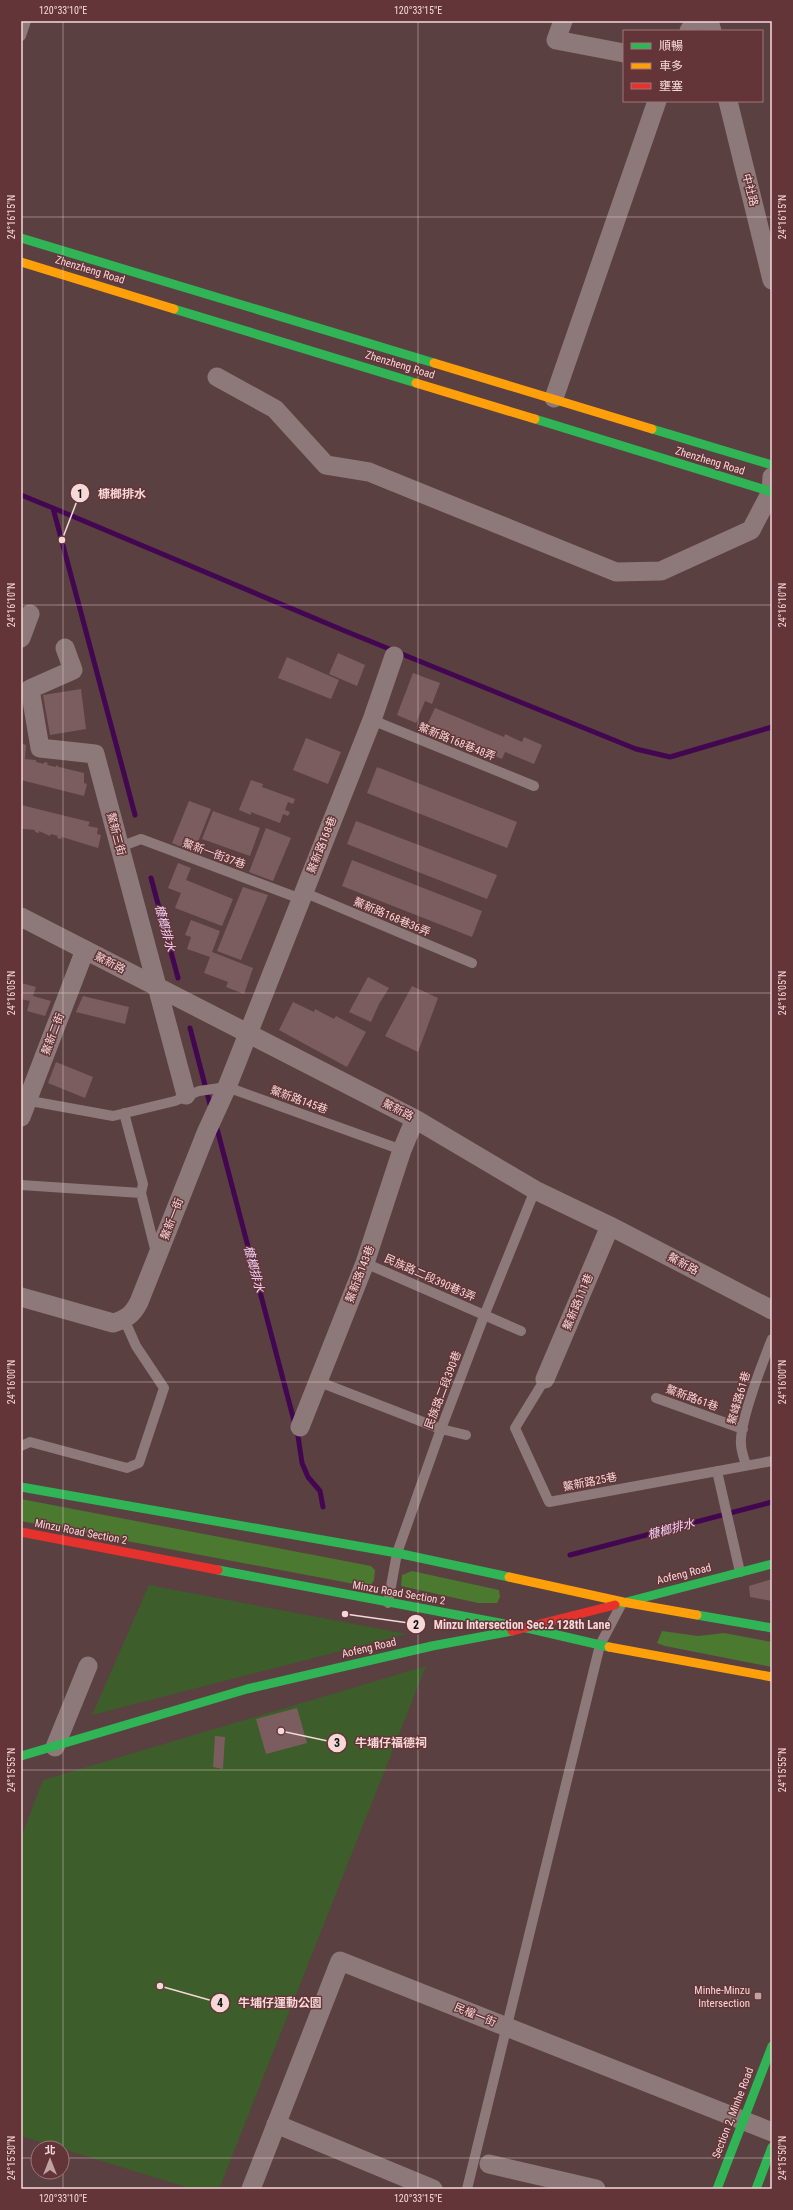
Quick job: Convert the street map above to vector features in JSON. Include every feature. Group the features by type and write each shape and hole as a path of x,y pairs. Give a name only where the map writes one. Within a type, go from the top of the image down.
{"street":[{"path":"563,21 556,40 623,53"},
{"path":"690,30 695,21"},
{"path":"554,398 657,102"},
{"name":"中社路","path":"728,102 772,280"},
{"name":"Zhenzheng Road","path":"21,238 772,465"},
{"name":"Zhenzheng Road","path":"21,262 772,487"},
{"path":"217,377 274,409 326,465 369,472 616,572 661,571 751,530 772,487"},
{"path":"21,638 30,614"},
{"name":"鰲新三街","path":"65,648 73,670 30,690 40,748 95,754 157,987 193,1093"},
{"name":"鰲新路168巷","path":"247,1034 372,720 394,656"},
{"name":"鰲新路","path":"21,917 415,1119 535,1190 610,1226 772,1310"},
{"name":"鰲新二街","path":"23,1105 85,950"},
{"name":"鰲新一街","path":"124,1319 133,1313 140,1302 221,1091 247,1034"},
{"name":"鰲新路143巷","path":"300,1427 317,1381 366,1263 402,1150 415,1119"},
{"name":"鰲新路111巷","path":"545,1379 610,1226"},
{"path":"21,1297 113,1322 124,1319"},
{"path":"21,1487 397,1553 623,1602 772,1628"},
{"name":"Minzu Road Section 2","path":"21,1532 388,1603 527,1628 600,1645 772,1677"},
{"name":"Aofeng Road","path":"21,1756 247,1689 432,1646 527,1628 772,1564"},
{"path":"55,1746 88,1666"},
{"name":"民權一街","path":"251,2189 340,1962 772,2132"},
{"name":"Section 2, Minhe Road","path":"717,2189 772,2046"},
{"path":"276,2124 433,2189"},
{"path":"756,2189 772,2148"},
{"path":"489,2164 596,2189"}],"lane":[{"path":"21,36 26,21"},
{"name":"鰲新路168巷48弄","path":"372,720 534,786"},
{"name":"鰲新一街37巷","path":"120,846 141,839 302,896"},
{"name":"鰲新路168巷36弄","path":"302,896 472,963"},
{"path":"23,1105 113,1116 175,1101 193,1093 221,1091"},
{"name":"鰲新路145巷","path":"221,1091 402,1150"},
{"path":"124,1113 143,1184 141,1193 157,1257"},
{"path":"21,1185 141,1193"},
{"name":"民族路二段390巷","path":"388,1603 397,1553 441,1429 484,1316 535,1190"},
{"name":"民族路二段390巷3弄","path":"366,1263 521,1331"},
{"path":"21,1446 30,1442 127,1468 139,1463 164,1388 136,1346 124,1319"},
{"name":"鰲峰路61巷","path":"746,1465 741,1443 743,1429 760,1371 772,1339"},
{"name":"鰲新路25巷","path":"545,1379 515,1428 549,1502 772,1461"},
{"path":"317,1381 441,1429 466,1435"},
{"name":"鰲新路61巷","path":"656,1398 743,1429"},
{"path":"716,1471 740,1572"},
{"path":"467,2189 508,2028 600,1645 623,1602"}],"green space":[{"path":"21,1499 371,1566 375,1570 374,1580 371,1585 365,1586 21,1521"},
{"path":"412,1571 499,1590 500,1597 497,1603 478,1603 401,1586 402,1575"},
{"path":"149,1585 407,1634 92,1715"},
{"path":"662,1631 698,1636 724,1633 772,1642 772,1667 665,1646 657,1643"},
{"path":"426,1666 219,2189 192,2189 70,2151 70,2140 34,2140 21,2136 21,1837 43,1780"}],"building":[{"path":"338,653 365,665 357,686 329,674"},
{"path":"287,657 339,680 331,699 278,678"},
{"path":"413,673 440,683 432,704 425,701 416,723 397,715"},
{"path":"81,689 86,729 50,735 43,695"},
{"path":"435,708 504,737 505,734 522,742 524,737 542,745 534,764 505,752 502,759 426,727"},
{"path":"306,738 341,752 328,784 293,770"},
{"path":"21,743 26,745 25,759 36,760 36,762 44,764 44,762 48,763 47,765 56,767 56,765 84,773 84,783 87,784 84,796 21,780"},
{"path":"377,767 517,822 507,848 367,793"},
{"path":"251,780 263,784 262,787 295,799 293,804 288,802 285,810 290,812 288,816 283,814 280,823 251,812 251,815 239,810"},
{"path":"189,801 211,809 194,852 172,843"},
{"path":"21,805 90,822 88,826 98,828 97,834 101,835 98,848 62,837 61,839 57,838 58,836 51,834 50,836 39,831 39,833 35,832 35,830 23,829 21,827"},
{"path":"213,811 260,828 250,856 202,839"},
{"path":"356,821 497,875 487,899 347,844"},
{"path":"266,828 291,838 273,881 249,872"},
{"path":"352,860 482,911 472,937 342,886"},
{"path":"178,863 191,868 186,880 233,899 222,926 175,908 181,893 168,888"},
{"path":"243,887 268,895 241,960 217,951"},
{"path":"191,920 220,931 212,952 253,968 244,994 226,987 228,982 204,973 210,957 187,949 191,937 185,935"},
{"path":"368,977 389,988 379,1004 371,1022 349,1012"},
{"path":"21,983 36,987 33,996 51,1001 45,1016 27,1011 30,1001 21,999"},
{"path":"412,986 438,998 418,1052 385,1036"},
{"path":"83,996 129,1007 125,1024 76,1012"},
{"path":"293,1002 314,1012 315,1009 334,1019 336,1016 366,1032 347,1067 279,1030"},
{"path":"56,1062 93,1077 85,1098 48,1083"},
{"path":"772,1579 772,1601 750,1597 749,1586"},
{"path":"297,1708 307,1743 266,1754 256,1719"},
{"path":"215,1736 225,1737 223,1769 213,1767"}],"waterway":[{"name":"槺榔排水","path":"21,495 53,508 135,815"},
{"path":"53,508 345,631 636,749 670,757 772,727"},
{"name":"槺榔排水","path":"151,878 178,978"},
{"name":"槺榔排水","path":"190,1028 211,1108"},
{"name":"槺榔排水","path":"216,1125 298,1436 302,1463 308,1477 320,1491 323,1507"},
{"name":"槺榔排水","path":"570,1555 772,1502"}],"traffic: fast":[{"path":"21,238 434,363"},
{"path":"174,309 416,383"},
{"path":"535,419 772,492"},
{"path":"652,429 772,465"},
{"path":"21,1487 397,1553 509,1577"},
{"path":"615,1605 772,1564"},
{"path":"218,1570 527,1628 609,1647"},
{"path":"697,1615 772,1628"},
{"path":"21,1756 247,1689 432,1646 512,1631"},
{"path":"717,2189 772,2046"},
{"path":"756,2189 772,2147"}],"traffic: slow":[{"path":"21,262 174,309"},
{"path":"434,363 652,429"},
{"path":"416,383 535,419"},
{"path":"509,1577 623,1602 697,1615"},
{"path":"609,1647 772,1677"}],"traffic: jam":[{"path":"21,1532 218,1570"},
{"path":"512,1631 615,1605"}],"place":[{"name":"槺榔排水","path":"62,540"},
{"name":"Minzu Intersection Sec.2 128th Lane","path":"345,1614"},
{"name":"牛埔仔福德祠","path":"281,1731"},
{"name":"牛埔仔運動公園","path":"160,1986"},
{"name":"Minhe-Minzu Intersection","path":"758,1996"}]}
